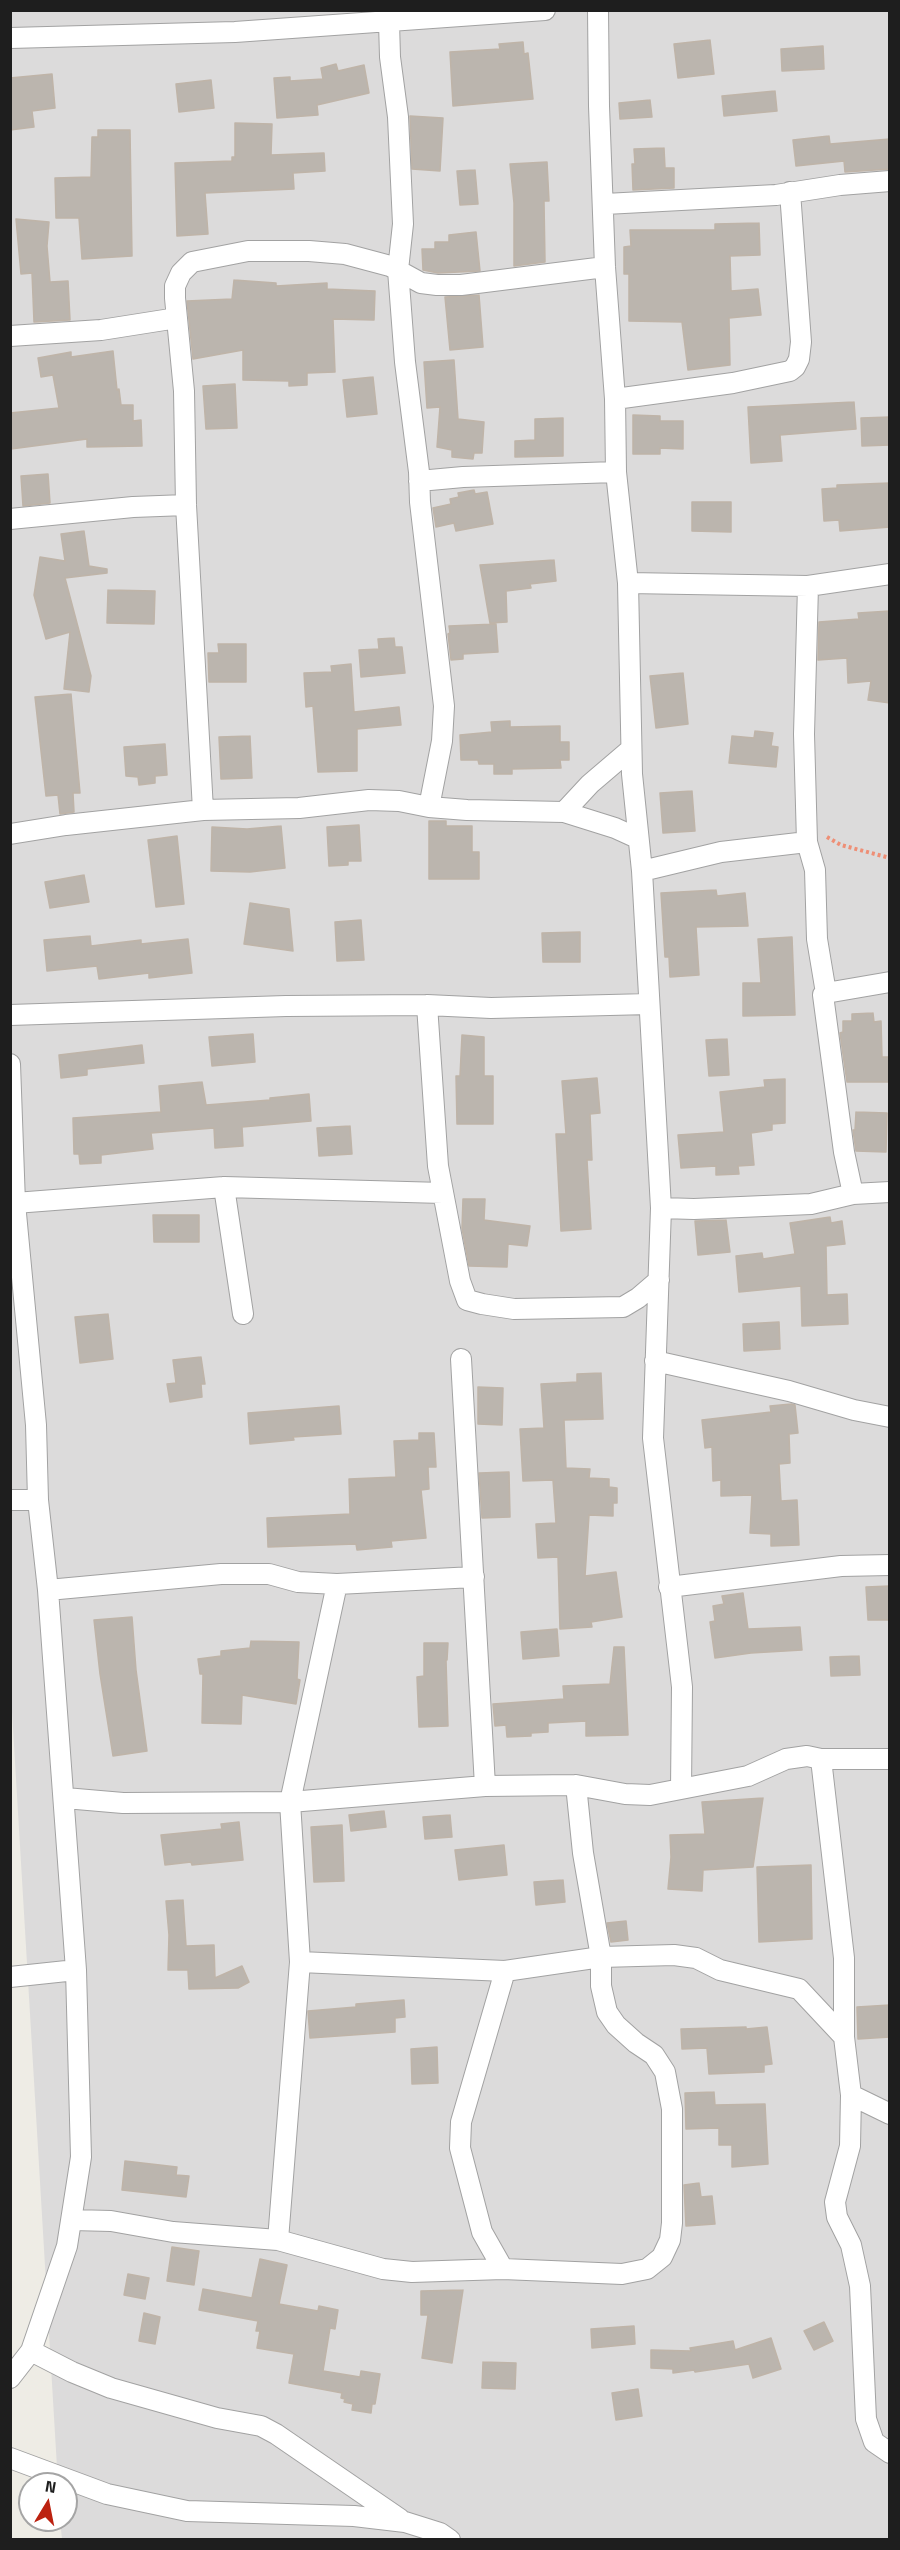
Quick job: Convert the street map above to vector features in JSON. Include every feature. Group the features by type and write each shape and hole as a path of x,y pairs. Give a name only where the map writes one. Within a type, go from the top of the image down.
{"street":[{"path":"10,38 127,36 330,18 389,22 545,10"},
{"path":"598,10 605,267 615,399 616,472 628,583 631,749 637,838 642,871 661,1208 653,1438 682,1687 681,1789"},
{"path":"389,22 390,57 398,117 403,224 398,270 405,362 444,706 442,741 429,807"},
{"path":"605,204 776,195 890,181"},
{"path":"615,399 733,383 790,371 795,367 799,359 801,342 790,192"},
{"path":"203,810 186,505 184,391 175,286 181,273 192,262 248,251 336,253 390,266 421,283 445,285 605,267"},
{"path":"10,336 101,330 177,318"},
{"path":"419,481 463,477 616,472"},
{"path":"10,519 123,507 186,505"},
{"path":"628,583 808,586 890,574"},
{"path":"808,586 804,734 807,836 814,870 817,939 826,993 823,995 844,1152 853,1194"},
{"path":"564,812 590,784 631,749"},
{"path":"10,834 66,825 203,810 299,808 369,800 399,801 429,807 467,810 564,812 615,828 637,838"},
{"path":"642,871 721,852 807,836"},
{"path":"826,993 890,982"},
{"path":"10,1015 286,1006 427,1005 491,1008 649,1004"},
{"path":"427,1005 438,1166 459,1281 467,1300 514,1309 623,1307 638,1298 658,1280"},
{"path":"10,1064 15,1203 36,1425 38,1500 48,1590 65,1798 76,1970 81,2157 67,2246 31,2351 10,2378"},
{"path":"15,1203 224,1187 443,1193"},
{"path":"224,1187 243,1314"},
{"path":"661,1208 694,1209 811,1204 853,1194 890,1192"},
{"path":"461,1359 484,1786"},
{"path":"655,1361 789,1391 854,1410 890,1417"},
{"path":"10,1500 38,1500"},
{"path":"669,1587 842,1566 890,1565"},
{"path":"48,1590 221,1574 269,1574 298,1582 337,1584 474,1577"},
{"path":"278,2240 300,1962 290,1802 337,1584"},
{"path":"65,1798 123,1803 290,1802 484,1786 576,1785 625,1794 650,1795 748,1776 786,1759 807,1756 821,1759 890,1760"},
{"path":"821,1759 844,1958 844,2037 851,2095 850,2146 835,2202 837,2217 851,2245 860,2286 866,2419 874,2442 890,2452"},
{"path":"72,2220 111,2221 172,2232 278,2240 383,2269 412,2272 503,2269 622,2274 647,2269 663,2257 670,2240 674,2160 672,2109 665,2072 654,2055 616,2025 607,2012 601,1986 601,1957 582,1853 576,1785"},
{"path":"300,1962 504,1971 601,1957 674,1955 696,1958 720,1970 799,1989 844,2037"},
{"path":"10,1977 76,1970"},
{"path":"503,2269 482,2232 460,2148 461,2122 504,1971"},
{"path":"851,2095 890,2114"},
{"path":"31,2351 72,2372 111,2388 206,2415 261,2427 276,2434 405,2522"},
{"path":"10,2458 107,2494 187,2511 354,2516 405,2522 440,2533 450,2540"}],"path":[{"path":"807,836 824,835 840,845 890,858"}],"shaded area":[{"path":"10,11 889,11 889,2539 62,2539 61,2532 78,2532 78,2472 57,2472 10,1678"}],"building":[{"path":"710,40 714,74 678,78 674,44"},
{"path":"523,42 524,54 528,53 533,99 453,106 450,52 500,49 499,44"},
{"path":"823,46 824,69 782,71 781,49"},
{"path":"336,64 338,71 364,65 369,93 317,105 318,115 277,118 274,78 290,77 290,81 323,79 321,68"},
{"path":"52,74 55,108 32,111 34,127 10,130 10,78"},
{"path":"211,80 214,108 179,112 176,84"},
{"path":"775,91 777,111 724,116 722,96"},
{"path":"650,100 652,117 620,119 619,103"},
{"path":"410,116 443,118 440,171 412,169"},
{"path":"235,123 272,124 271,155 324,153 325,171 293,173 294,189 205,193 208,234 177,236 175,163 232,161 232,157 235,157"},
{"path":"98,130 130,130 132,256 82,259 79,218 56,218 55,178 91,177 92,137 98,137"},
{"path":"829,136 830,144 890,139 890,169 845,172 844,161 796,166 793,140"},
{"path":"664,148 665,168 674,168 674,188 633,190 634,149"},
{"path":"547,162 549,201 544,201 545,262 514,266 514,203 510,164"},
{"path":"475,170 478,204 460,205 457,171"},
{"path":"16,219 49,222 47,246 50,282 68,281 70,320 34,322 32,273 21,274"},
{"path":"759,223 760,255 730,256 731,291 758,289 761,315 729,318 730,365 688,370 682,322 629,321 629,274 624,274 624,247 631,246 630,230 715,230 715,224"},
{"path":"476,232 480,271 438,273 423,270 422,249 435,249 435,242 449,242 449,235"},
{"path":"234,280 276,283 276,286 327,283 327,289 375,291 374,320 333,319 335,372 307,373 307,385 289,386 289,381 243,380 243,350 193,359 187,301 232,299"},
{"path":"479,295 483,347 450,350 445,297"},
{"path":"113,351 121,405 133,405 133,421 141,420 142,446 87,447 87,439 11,449 10,413 59,408 53,375 41,377 38,358 71,352 71,357"},
{"path":"454,360 458,419 484,422 482,453 474,453 473,459 452,457 452,450 437,447 440,407 427,408 424,362"},
{"path":"373,377 377,414 347,417 343,380"},
{"path":"235,384 237,428 206,429 203,386"},
{"path":"854,402 856,429 780,435 782,461 751,463 748,407"},
{"path":"633,415 660,416 660,421 683,421 683,449 660,448 660,454 633,454"},
{"path":"890,417 890,445 862,446 861,418"},
{"path":"563,418 563,456 515,457 515,441 535,440 535,419"},
{"path":"48,474 50,503 23,506 21,476"},
{"path":"890,483 890,527 840,531 839,520 824,521 822,489 837,488 837,485"},
{"path":"474,490 475,494 487,492 493,524 456,531 454,523 436,527 433,508 451,504 450,499 459,497 458,493"},
{"path":"692,502 731,502 731,532 692,531"},
{"path":"84,531 89,566 107,569 107,573 65,578 91,676 89,692 64,689 70,632 46,639 34,595 40,557 65,561 61,534"},
{"path":"554,560 556,581 530,584 531,588 506,591 507,622 490,623 480,565"},
{"path":"108,590 155,591 154,624 107,623"},
{"path":"890,611 890,703 868,700 871,681 848,683 847,658 818,660 819,622 859,619 858,613"},
{"path":"496,624 498,652 463,654 463,659 451,660 449,626"},
{"path":"394,638 395,647 402,647 405,673 361,677 359,650 379,649 378,639"},
{"path":"218,644 246,644 246,682 209,682 208,653 219,653"},
{"path":"351,664 354,712 399,707 401,725 357,729 357,771 318,772 313,706 306,707 304,673 332,672 331,666"},
{"path":"683,673 688,724 656,728 650,676"},
{"path":"71,694 80,793 73,793 74,812 60,814 58,795 46,796 35,697"},
{"path":"510,721 510,727 560,726 560,742 569,742 569,760 560,760 561,768 512,769 512,774 494,774 494,764 479,764 478,760 461,760 460,735 492,732 491,722"},
{"path":"755,731 773,733 771,746 778,747 776,767 729,763 732,736 754,738"},
{"path":"250,736 252,778 221,779 219,737"},
{"path":"165,744 167,775 155,776 155,783 139,785 138,777 126,776 124,747"},
{"path":"692,791 695,831 663,833 660,793"},
{"path":"429,821 446,821 446,826 472,826 472,852 479,852 479,879 429,879"},
{"path":"359,825 361,861 348,861 348,865 329,866 327,827"},
{"path":"281,826 285,868 250,872 211,871 212,827 247,829"},
{"path":"177,836 184,904 156,907 148,840"},
{"path":"84,875 89,902 50,908 45,882"},
{"path":"716,890 717,896 745,893 748,926 696,927 699,975 670,977 669,957 665,957 661,893"},
{"path":"250,903 289,909 293,951 244,944"},
{"path":"361,920 364,960 337,961 335,922"},
{"path":"580,932 580,962 543,962 542,933"},
{"path":"90,936 91,946 141,940 141,944 188,939 192,973 149,978 149,973 99,979 97,966 47,971 44,940"},
{"path":"792,937 795,1015 743,1016 743,983 761,983 758,939"},
{"path":"873,1013 874,1022 881,1021 882,1057 890,1057 890,1082 847,1082 840,1033 843,1032 843,1021 852,1021 852,1014"},
{"path":"253,1034 255,1062 212,1066 209,1037"},
{"path":"462,1035 484,1037 484,1076 493,1076 493,1124 457,1124 456,1076 460,1076"},
{"path":"727,1039 729,1075 709,1076 706,1040"},
{"path":"142,1045 144,1063 87,1069 87,1075 61,1078 59,1055"},
{"path":"597,1078 600,1113 590,1114 592,1160 587,1160 591,1229 561,1231 556,1134 566,1134 562,1081"},
{"path":"785,1079 785,1123 772,1124 772,1130 751,1133 754,1165 738,1166 739,1174 716,1175 716,1166 681,1168 678,1135 724,1132 720,1092 765,1087 764,1080"},
{"path":"202,1082 206,1105 270,1100 270,1098 309,1094 311,1121 242,1127 243,1146 215,1148 214,1128 151,1133 153,1149 101,1155 101,1163 80,1164 79,1154 74,1154 73,1118 161,1112 159,1086"},
{"path":"856,1112 887,1113 886,1152 856,1151 853,1130 855,1130"},
{"path":"350,1126 352,1154 319,1156 317,1128"},
{"path":"463,1199 485,1199 484,1220 530,1226 527,1246 508,1244 507,1267 469,1266 462,1228"},
{"path":"153,1215 199,1215 199,1242 154,1242"},
{"path":"830,1217 831,1223 842,1221 845,1244 826,1246 827,1295 847,1294 848,1324 802,1326 801,1286 739,1292 736,1256 762,1253 763,1259 795,1254 790,1223"},
{"path":"726,1220 730,1252 698,1255 695,1221"},
{"path":"108,1314 113,1359 80,1363 75,1317"},
{"path":"779,1322 780,1349 744,1351 743,1324"},
{"path":"201,1357 205,1384 201,1384 202,1397 170,1402 167,1384 176,1383 173,1360"},
{"path":"601,1373 603,1419 564,1420 566,1468 590,1469 589,1478 609,1479 609,1487 617,1488 617,1503 613,1503 613,1516 589,1515 585,1576 616,1572 622,1617 591,1622 592,1627 560,1629 558,1557 538,1558 536,1524 556,1523 553,1480 523,1481 520,1429 544,1428 541,1384 577,1382 577,1374"},
{"path":"478,1387 503,1388 502,1425 478,1424"},
{"path":"795,1405 798,1433 789,1434 790,1463 779,1464 781,1501 797,1500 799,1545 771,1546 771,1534 750,1533 752,1495 721,1496 721,1480 713,1481 712,1447 705,1448 702,1420 771,1412 770,1406"},
{"path":"339,1406 341,1434 293,1437 294,1440 250,1444 248,1413"},
{"path":"419,1433 434,1433 436,1467 428,1467 429,1489 421,1490 426,1538 391,1541 392,1547 357,1550 356,1544 268,1547 267,1518 350,1514 349,1479 396,1477 394,1441 419,1440"},
{"path":"509,1472 510,1517 482,1518 479,1473"},
{"path":"890,1586 890,1620 868,1620 866,1587"},
{"path":"743,1593 748,1629 800,1627 802,1650 715,1658 710,1622 715,1621 713,1606 724,1604 722,1596"},
{"path":"132,1617 136,1670 147,1751 113,1756 94,1620"},
{"path":"557,1629 559,1656 523,1659 521,1632"},
{"path":"251,1641 299,1642 297,1679 300,1680 296,1704 242,1695 241,1724 202,1723 203,1674 200,1674 198,1659 221,1656 221,1651 250,1648"},
{"path":"424,1643 448,1643 446,1660 448,1726 419,1727 417,1677 424,1676"},
{"path":"614,1647 624,1647 628,1735 586,1736 586,1721 548,1723 548,1732 531,1733 531,1736 507,1737 506,1725 495,1726 493,1704 564,1699 563,1686 610,1684"},
{"path":"859,1656 860,1675 831,1676 830,1657"},
{"path":"763,1798 753,1867 703,1870 702,1891 668,1889 671,1857 670,1835 705,1834 702,1802"},
{"path":"384,1811 386,1827 351,1831 349,1815"},
{"path":"450,1815 452,1837 425,1839 423,1817"},
{"path":"239,1822 243,1860 165,1865 161,1835 222,1829 221,1824"},
{"path":"342,1825 344,1881 314,1882 311,1827"},
{"path":"504,1845 507,1875 459,1880 455,1850"},
{"path":"811,1865 812,1939 759,1942 757,1867"},
{"path":"563,1880 565,1902 536,1905 534,1882"},
{"path":"183,1900 186,1946 214,1945 215,1978 242,1966 249,1982 238,1988 189,1989 188,1970 168,1970 169,1935 166,1901"},
{"path":"626,1921 628,1940 611,1942 607,1923"},
{"path":"404,2000 405,2017 395,2018 395,2032 310,2038 308,2011"},
{"path":"890,2005 890,2037 858,2039 857,2007"},
{"path":"746,2027 746,2029 767,2027 772,2064 764,2065 764,2072 709,2074 707,2048 682,2049 681,2029"},
{"path":"437,2047 438,2083 412,2084 411,2049"},
{"path":"714,2092 715,2105 765,2104 768,2164 732,2167 732,2145 719,2145 719,2128 686,2129 685,2093"},
{"path":"125,2161 177,2167 176,2175 189,2176 186,2197 122,2190"},
{"path":"699,2183 701,2197 712,2196 715,2224 686,2226 684,2185"},
{"path":"172,2247 199,2251 194,2285 167,2281"},
{"path":"260,2259 287,2265 279,2304 318,2311 319,2306 338,2310 335,2329 330,2328 323,2371 360,2377 361,2371 380,2374 375,2404 372,2404 371,2413 352,2410 353,2404 344,2402 345,2399 341,2398 342,2393 289,2383 294,2354 257,2348 260,2331 256,2331 258,2321 199,2310 203,2289 252,2298"},
{"path":"128,2274 149,2278 145,2299 124,2295"},
{"path":"463,2290 452,2363 422,2358 428,2315 421,2315 421,2291"},
{"path":"144,2313 160,2317 155,2344 139,2341"},
{"path":"824,2322 833,2341 814,2350 804,2331"},
{"path":"634,2326 635,2344 592,2348 591,2329"},
{"path":"771,2338 781,2369 753,2378 749,2364 673,2373 673,2369 651,2368 651,2350 691,2351 690,2348 733,2341 735,2350"},
{"path":"483,2362 516,2363 515,2389 482,2388"},
{"path":"638,2389 642,2416 616,2420 612,2393"}]}
